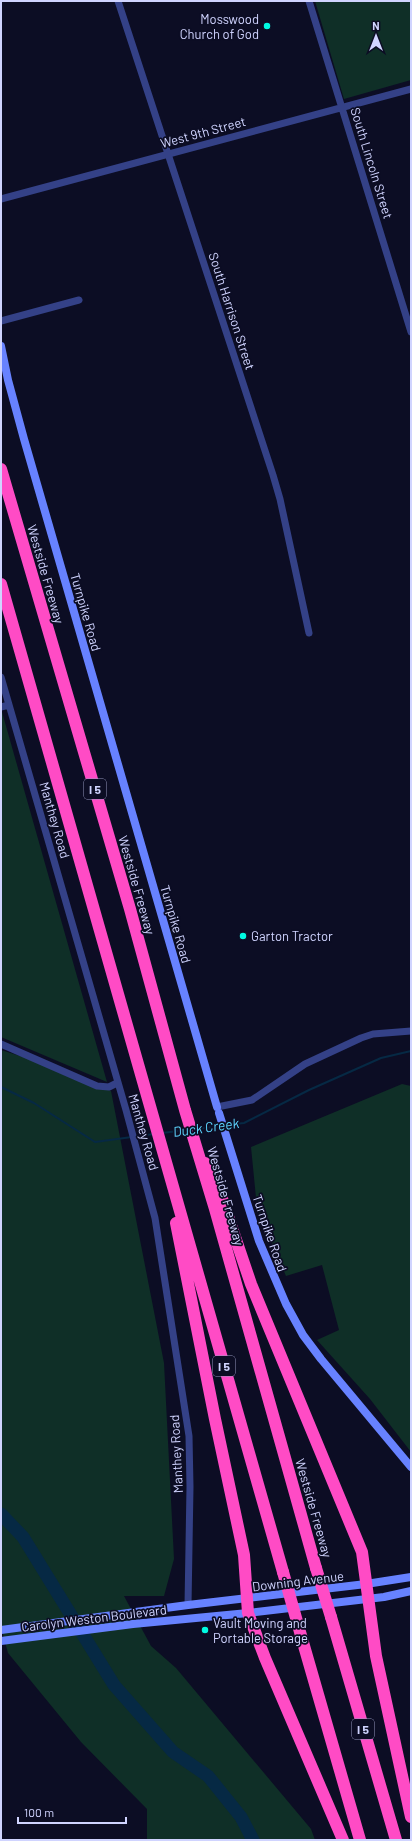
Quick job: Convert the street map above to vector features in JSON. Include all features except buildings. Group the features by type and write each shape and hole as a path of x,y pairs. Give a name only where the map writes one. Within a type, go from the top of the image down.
{"highway":[{"name":"Westside Freeway","path":"1,469 130,909 185,1110 316,1568 396,1840"},
{"name":"I 5","path":"1,584 360,1840"},
{"path":"199,1155 214,1175 254,1291 362,1552 376,1656 411,1818"},
{"path":"176,1196 174,1212 215,1419 244,1555 248,1614 343,1840"}],"street":[{"name":"South Harrison Street","path":"118,1 273,475 280,499 309,633"},
{"name":"South Lincoln Street","path":"309,1 343,107 411,332"},
{"name":"West 9th Street","path":"1,199 411,89"},
{"path":"1,321 79,300"},
{"name":"Turnpike Road","path":"1,346 24,439 230,1151 259,1241 286,1304 304,1335 321,1359 411,1467"},
{"name":"Manthey Road","path":"1,677 127,1115 156,1226 189,1436 190,1487 188,1605"},
{"path":"1,707 9,705"},
{"path":"218,1110 252,1100 305,1064 361,1038 373,1034 411,1031"},
{"path":"1,1044 97,1086 109,1087 117,1083"},
{"name":"Downing Avenue","path":"188,1605 247,1599 411,1577"},
{"name":"Downing Avenue","path":"190,1619 248,1614 368,1599 411,1591"},
{"path":"133,1624 140,1618 176,1612 188,1605"},
{"name":"Carolyn Weston Boulevard","path":"5,1630 188,1605"},
{"name":"Carolyn Weston Boulevard","path":"1,1642 133,1624 190,1619"}],"green space":[{"path":"315,1 411,1 411,80 344,99"},
{"path":"2,712 107,1082 1,1037"},
{"path":"1,1050 39,1062 111,1091 164,1363 174,1559 164,1596 124,1596 151,1646 176,1668 311,1829 315,1840 147,1840 147,1809 81,1742 8,1653 1,1627"},
{"path":"402,1084 411,1086 411,1452 370,1399 317,1340 339,1330 322,1265 286,1276 257,1208 251,1147"}],"waterway":[{"name":"Duck Creek","path":"226,1125 244,1123 309,1090 381,1058 411,1051"},
{"name":"Duck Creek","path":"1,1087 34,1103 95,1142 154,1134"},
{"name":"Duck Creek","path":"196,1129 222,1126"},
{"name":"Duck Creek","path":"162,1133 186,1130"},
{"path":"1,1514 23,1537 114,1685 173,1752 208,1776 241,1817 253,1840"}],"place":[{"name":"Mosswood Church of God","path":"267,26"},
{"name":"Garton Tractor","path":"243,936"},
{"name":"Vault Moving and Portable Storage","path":"205,1630"}]}
